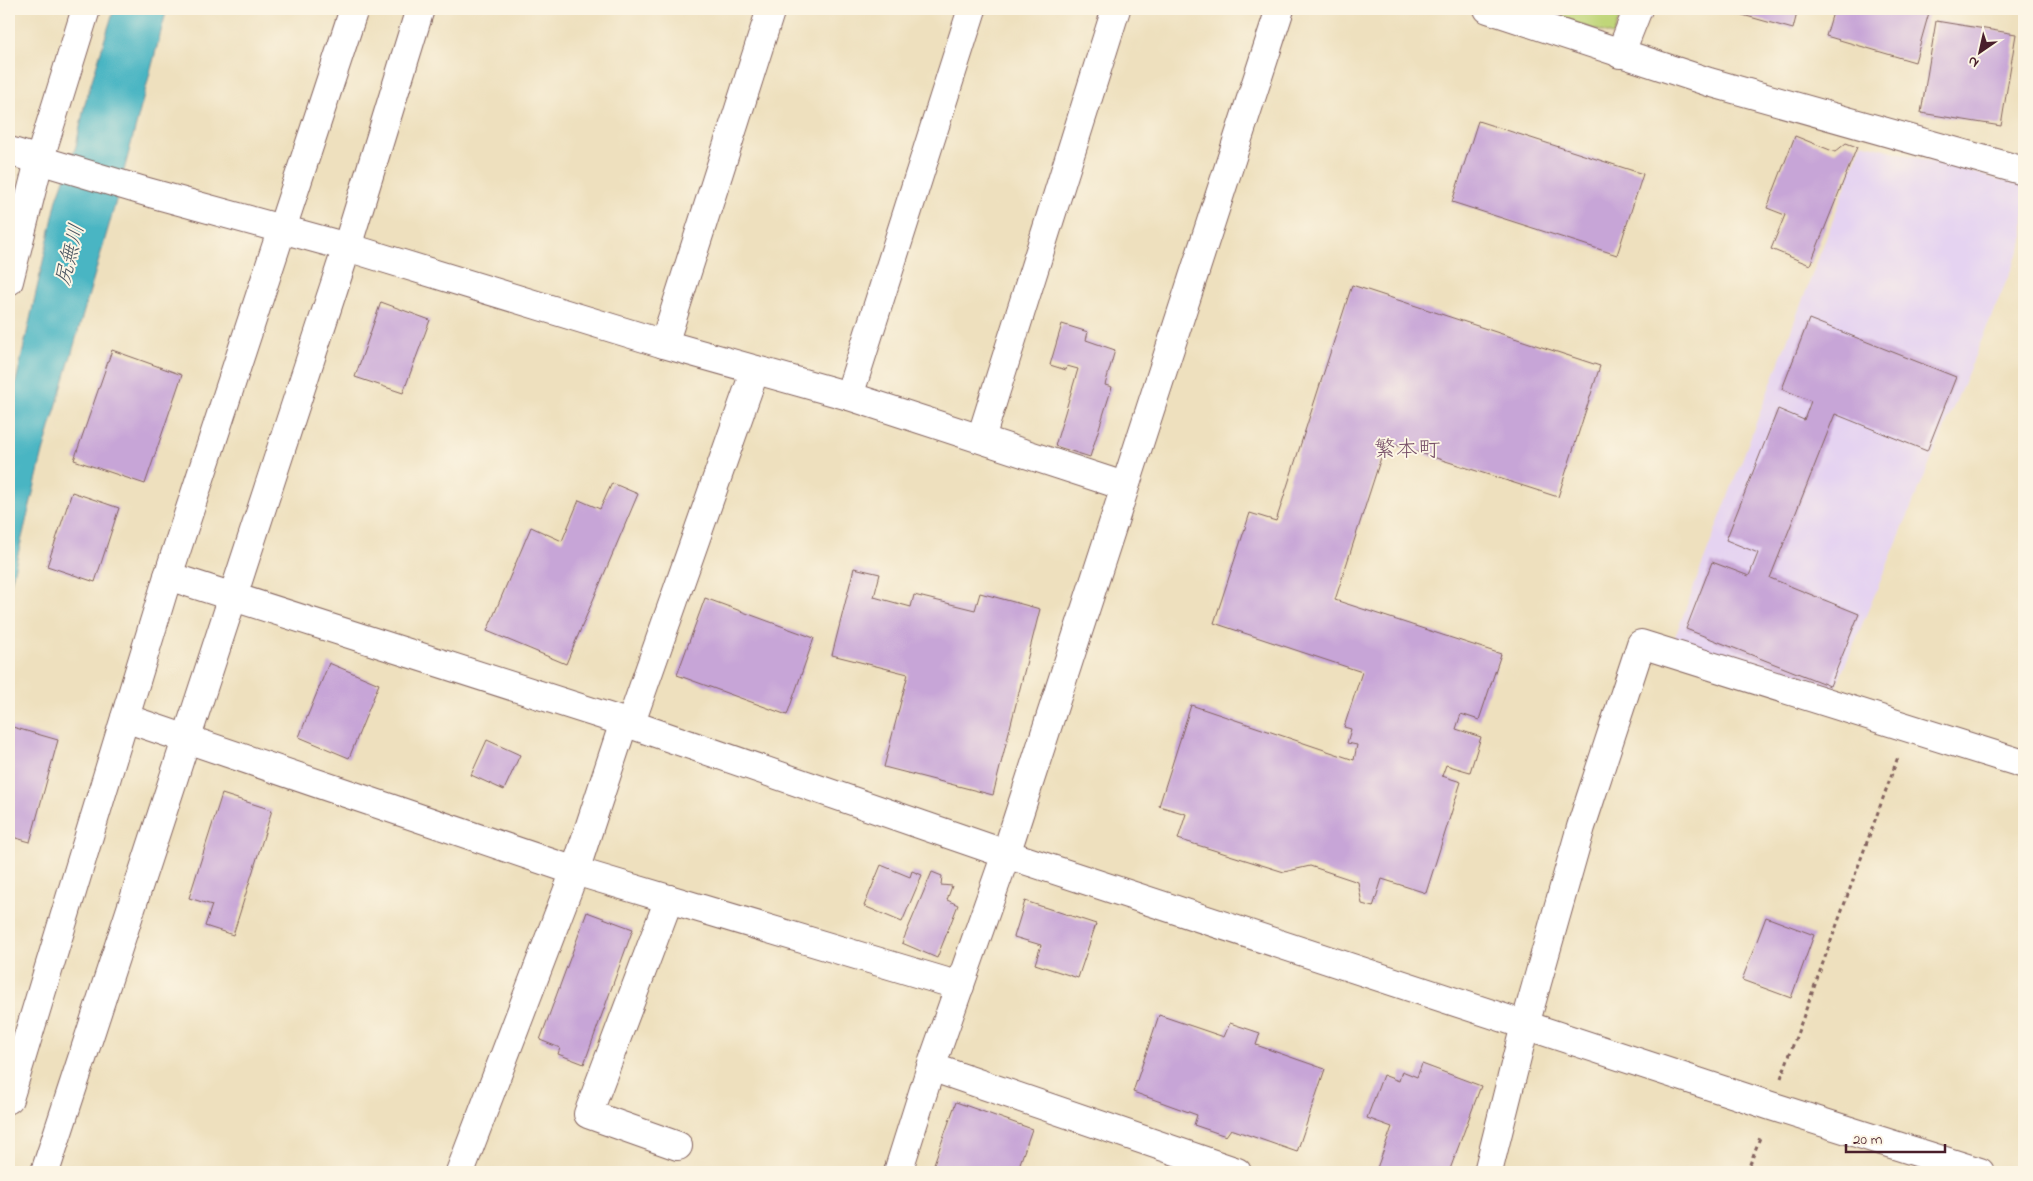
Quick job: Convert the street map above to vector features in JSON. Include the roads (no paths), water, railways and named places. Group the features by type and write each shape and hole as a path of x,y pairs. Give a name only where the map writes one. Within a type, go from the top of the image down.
{"street":[{"path":"9,282 47,162 86,9"},
{"path":"9,1099 168,576 354,9"},
{"path":"45,1172 347,247 420,9"},
{"path":"664,344 771,9"},
{"path":"849,396 972,9"},
{"path":"981,438 1116,9"},
{"path":"898,1172 931,1067 1006,854 1280,9"},
{"path":"1488,9 1709,82 2024,170"},
{"path":"1620,54 1638,9"},
{"path":"9,150 147,192 347,247 664,344 849,396 1124,486"},
{"path":"460,1172 575,871 755,370"},
{"path":"168,576 627,723 1006,854 1771,1106 1980,1172"},
{"path":"1488,1172 1525,1025 1580,827 1641,644 2024,764"},
{"path":"125,718 575,871 960,986"},
{"path":"669,899 588,1114 678,1146"},
{"path":"931,1067 1237,1172"}],"water":[{"name":"尻無川","path":"114,9 167,9 114,208 43,452 9,591 9,413 57,199 76,146 85,103"}],"district":[{"name":"繁本町","path":"1407,451"}]}
